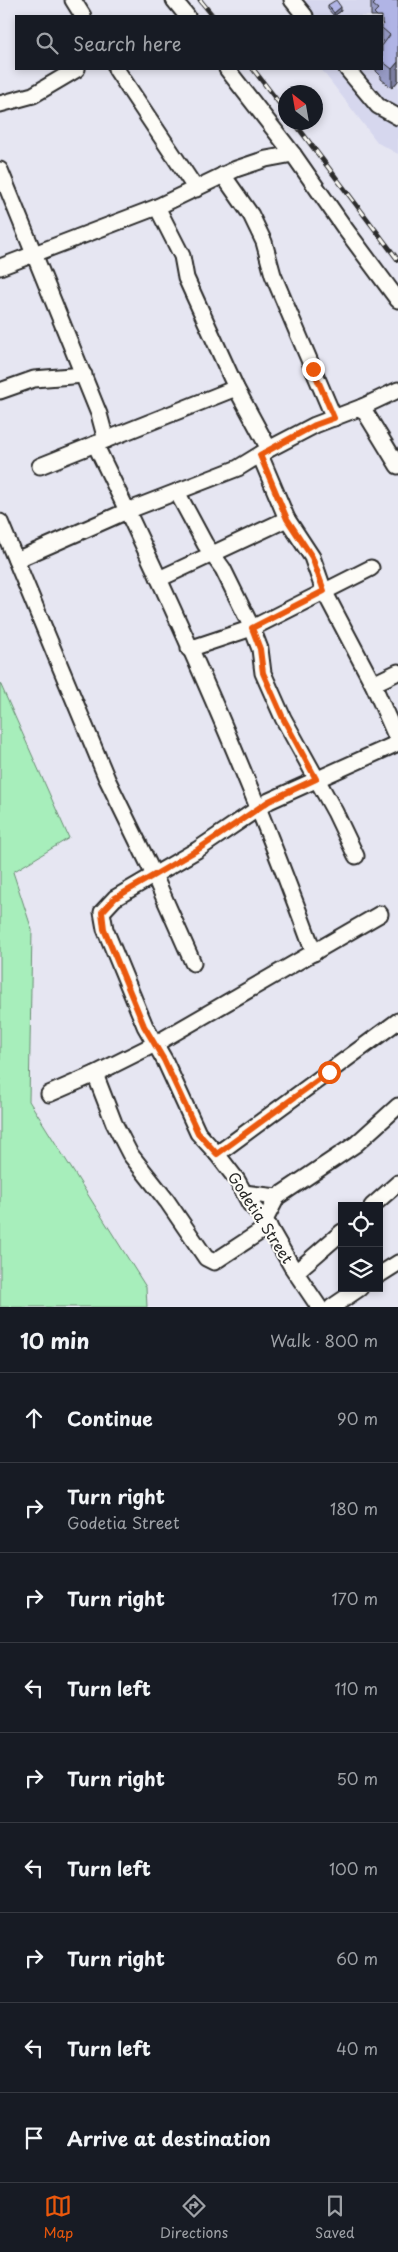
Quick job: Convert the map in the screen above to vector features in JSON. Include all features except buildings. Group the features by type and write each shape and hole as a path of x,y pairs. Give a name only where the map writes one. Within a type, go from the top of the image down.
{"street":[{"path":"73,0 82,15"},
{"path":"174,0 186,15"},
{"path":"292,0 304,15"},
{"path":"0,104 33,95 75,70"},
{"path":"117,70 196,189"},
{"path":"228,70 293,154 398,300"},
{"path":"348,70 378,106 398,118"},
{"path":"0,267 157,207 223,175 266,159 293,154"},
{"path":"0,170 99,414 101,442 127,511 159,579 259,808 314,953"},
{"path":"223,175 251,215 264,242 273,275 334,418"},
{"path":"154,875 197,850 259,808 316,779 398,742 373,684 324,591 312,557 287,519 265,452 186,278 182,256 157,207"},
{"path":"0,391 34,379 84,375"},
{"path":"40,466 236,388"},
{"path":"16,560 127,511 238,468 265,452 334,418 398,390"},
{"path":"362,407 398,466"},
{"path":"178,492 204,544 222,568 252,628 260,649 263,673 283,718 356,856"},
{"path":"159,579 287,519"},
{"path":"0,522 107,780 154,875 194,963"},
{"path":"189,649 252,628 371,568"},
{"path":"373,684 398,672"},
{"name":"Godetia Street","path":"154,875 115,898 102,912 104,929 144,1026 155,1044 198,1133 217,1154 250,1204 267,1223 319,1307"},
{"path":"49,1094 95,1074 155,1044 314,953 361,923 380,914"},
{"path":"217,1154 398,1021"},
{"path":"95,1074 114,1123 130,1154 167,1201 206,1258 214,1262 267,1223 277,1197 356,1144 398,1106"},
{"path":"377,1202 398,1183"},
{"path":"244,1193 277,1197"},
{"path":"296,1272 338,1235"},
{"path":"383,1272 398,1263"},
{"path":"332,1307 354,1292"}],"shaded area":[{"path":"307,0 398,0 398,154 378,143 322,70 383,70 383,15 289,15"}],"green space":[{"path":"0,683 69,838 13,872 32,930 29,1101 146,1287 147,1307 0,1307"}],"railway":[{"path":"200,0 212,15"},
{"path":"254,70 278,102"},
{"path":"300,130 398,260"}],"route":[{"path":"313,369 334,418 315,425 260,455 287,519 312,557 324,591 252,628 260,649 263,673 283,718 316,779 269,801 197,850 115,898 102,912 104,929 144,1026 164,1060 198,1133 217,1154 329,1072"}]}
